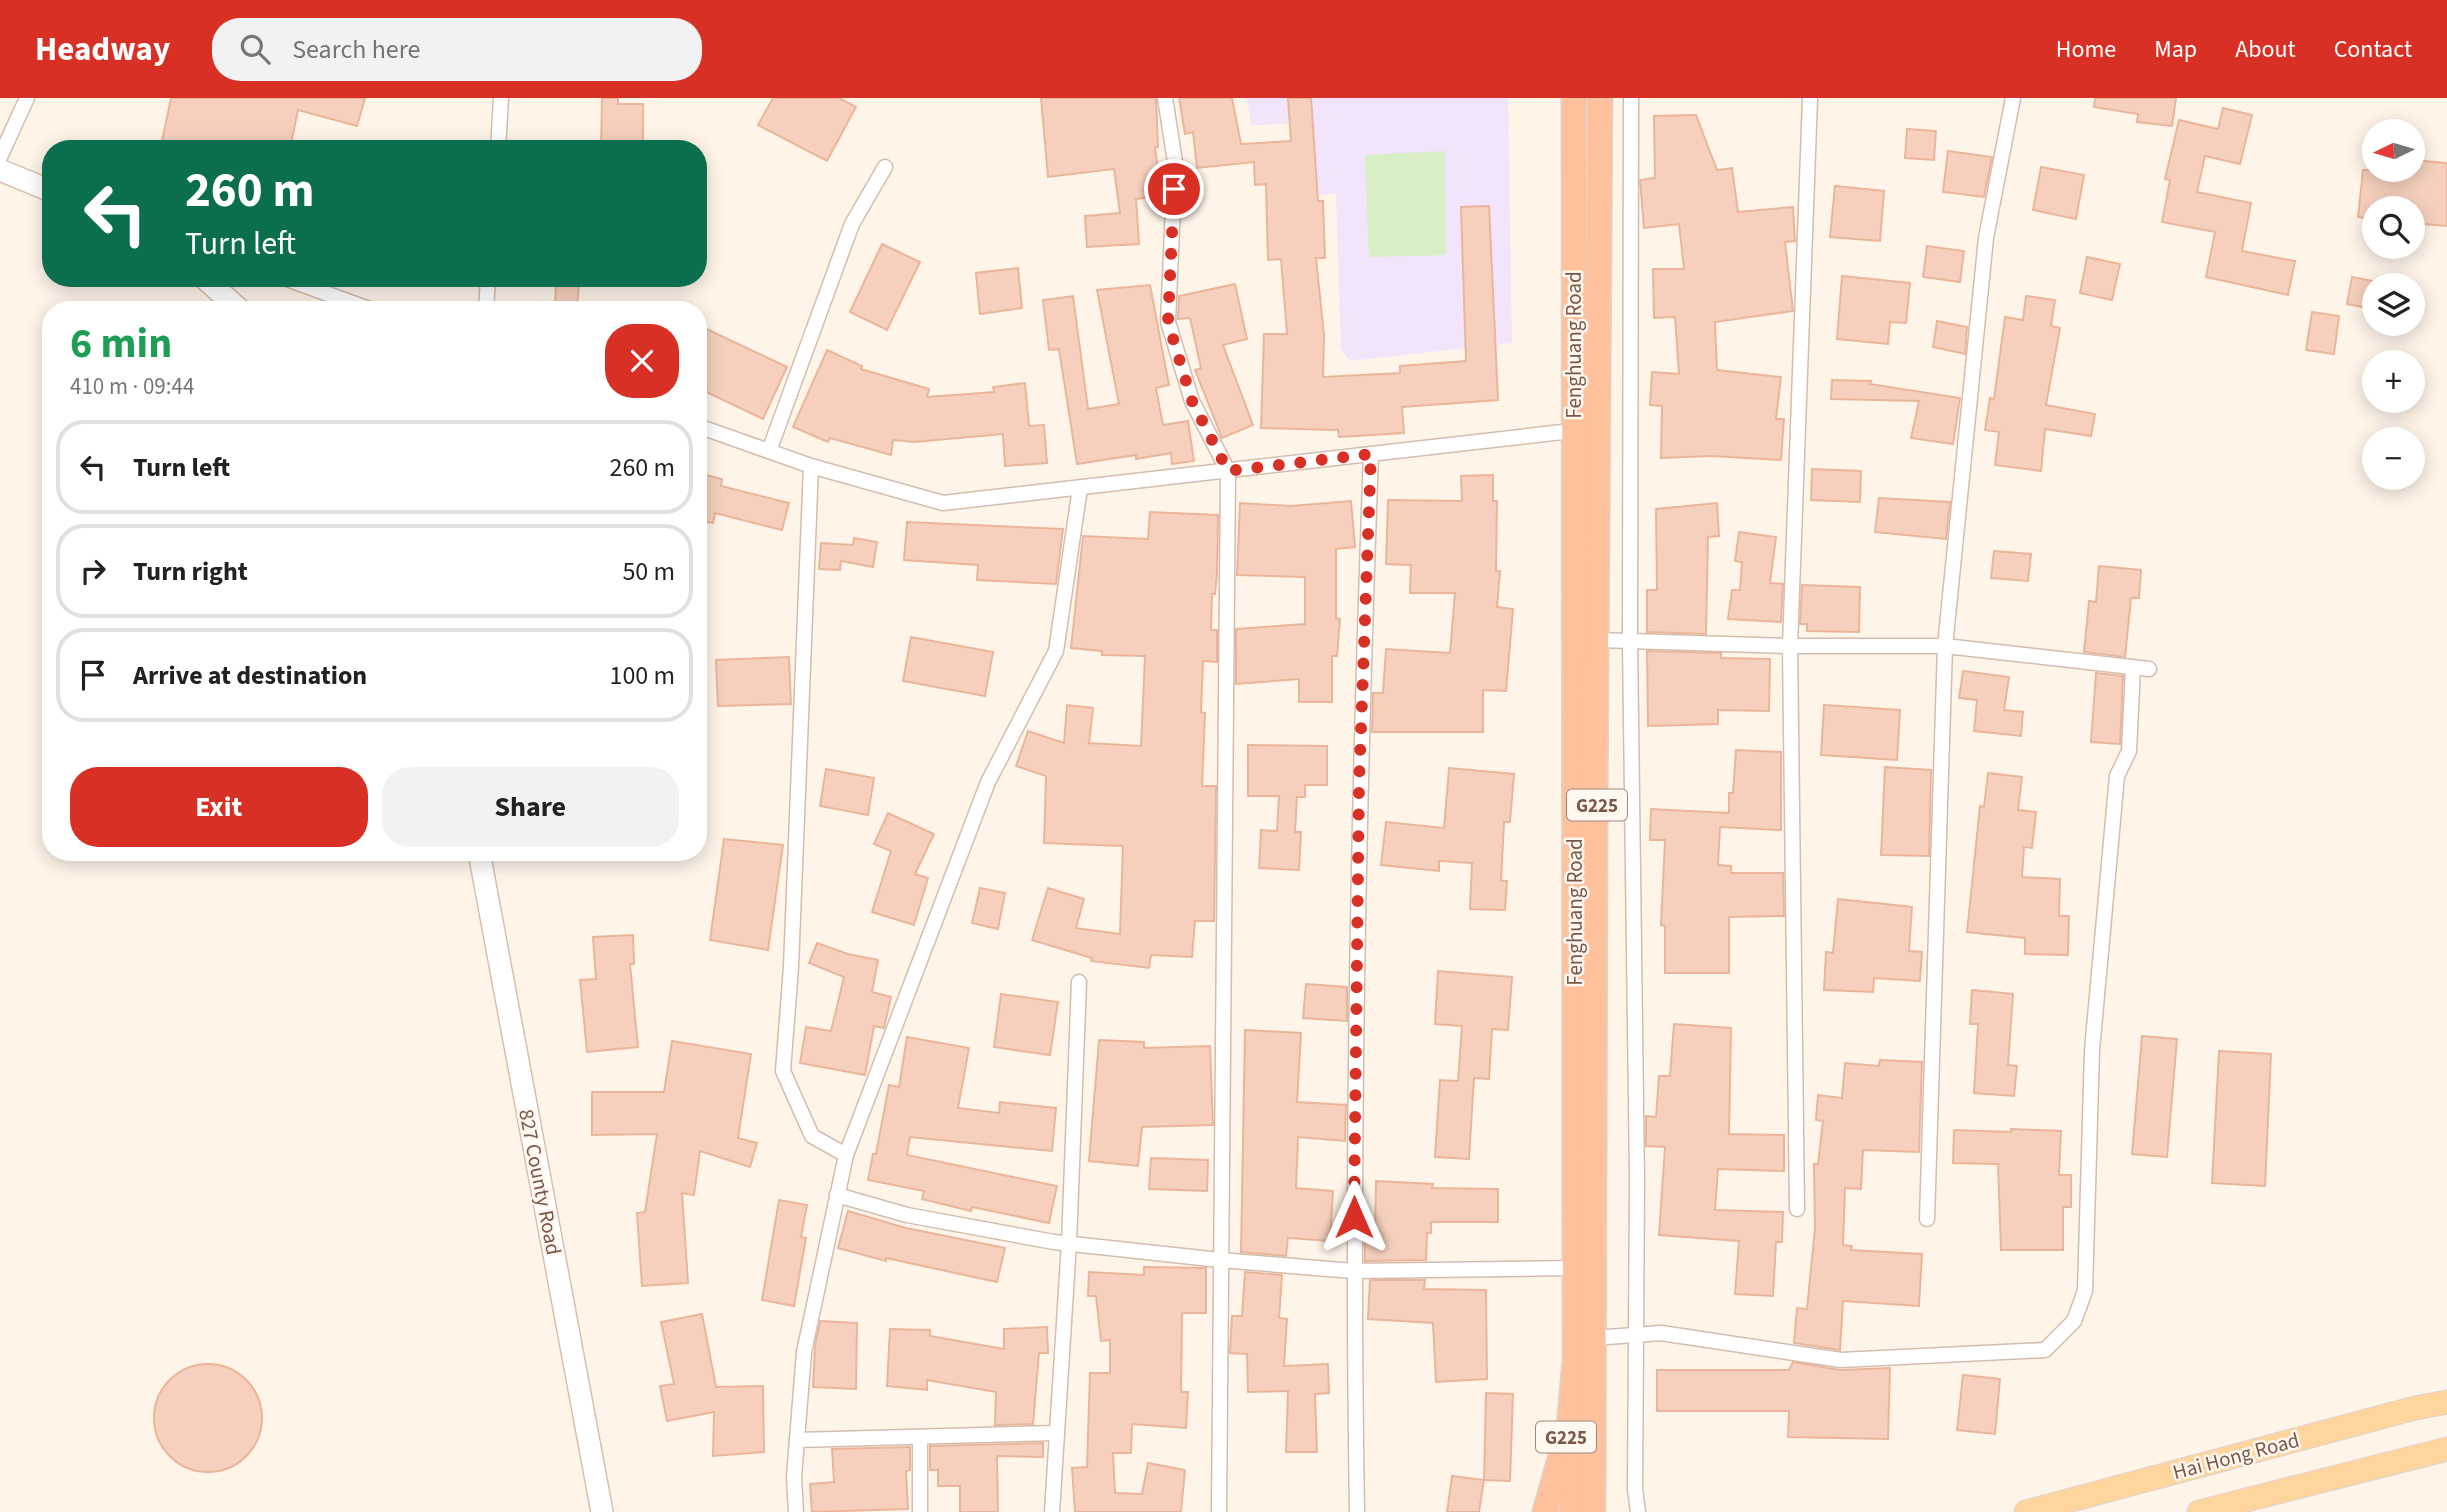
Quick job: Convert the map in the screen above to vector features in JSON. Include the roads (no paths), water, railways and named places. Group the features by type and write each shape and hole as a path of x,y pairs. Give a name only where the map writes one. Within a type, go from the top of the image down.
{"highway":[{"name":"Fenghuang Road","path":"1574,98 1585,429 1598,640 1593,1512"},
{"name":"Fenghuang Road","path":"1545,1512 1569,1427 1575,1360 1585,429 1600,98"},
{"name":"G225","path":"1572,1512 1575,1360"}],"main road":[{"path":"0,170 42,187"},
{"path":"222,287 233,301"},
{"name":"827 County Road","path":"481,861 602,1512"},
{"name":"Hai Hong Road","path":"2026,1512 2415,1408 2447,1402"},
{"path":"2199,1512 2447,1449"}],"street":[{"path":"0,157 27,98"},
{"path":"499,140 501,98"},
{"path":"1165,98 1175,162 1168,322 1192,401 1228,471 1219,1512"},
{"path":"1631,98 1630,641 1637,1181 1635,1489 1638,1512"},
{"path":"1797,1209 1790,646 1810,98"},
{"path":"1927,1219 1945,646 1986,238 2013,98"},
{"path":"769,451 852,224 886,167"},
{"path":"310,287 348,301"},
{"path":"707,429 811,466 943,503 1585,429"},
{"path":"1357,1512 1353,1271 1359,784 1371,454"},
{"path":"811,466 791,967 783,1071 812,1136 846,1155"},
{"path":"796,1512 797,1440 804,1352 846,1155 988,782 1056,651 1080,488"},
{"path":"1598,640 1790,646 1945,646 2149,669"},
{"path":"1594,1338 1661,1333 1840,1360 2045,1350 2074,1321 2085,1292 2092,1050 2117,776 2129,751 2133,667"},
{"path":"1052,1512 1069,1243 1079,982"},
{"path":"837,1195 907,1215 1069,1243 1220,1260 1353,1271 1575,1268"},
{"path":"797,1440 1057,1433"},
{"path":"920,1437 920,1512"}]}
